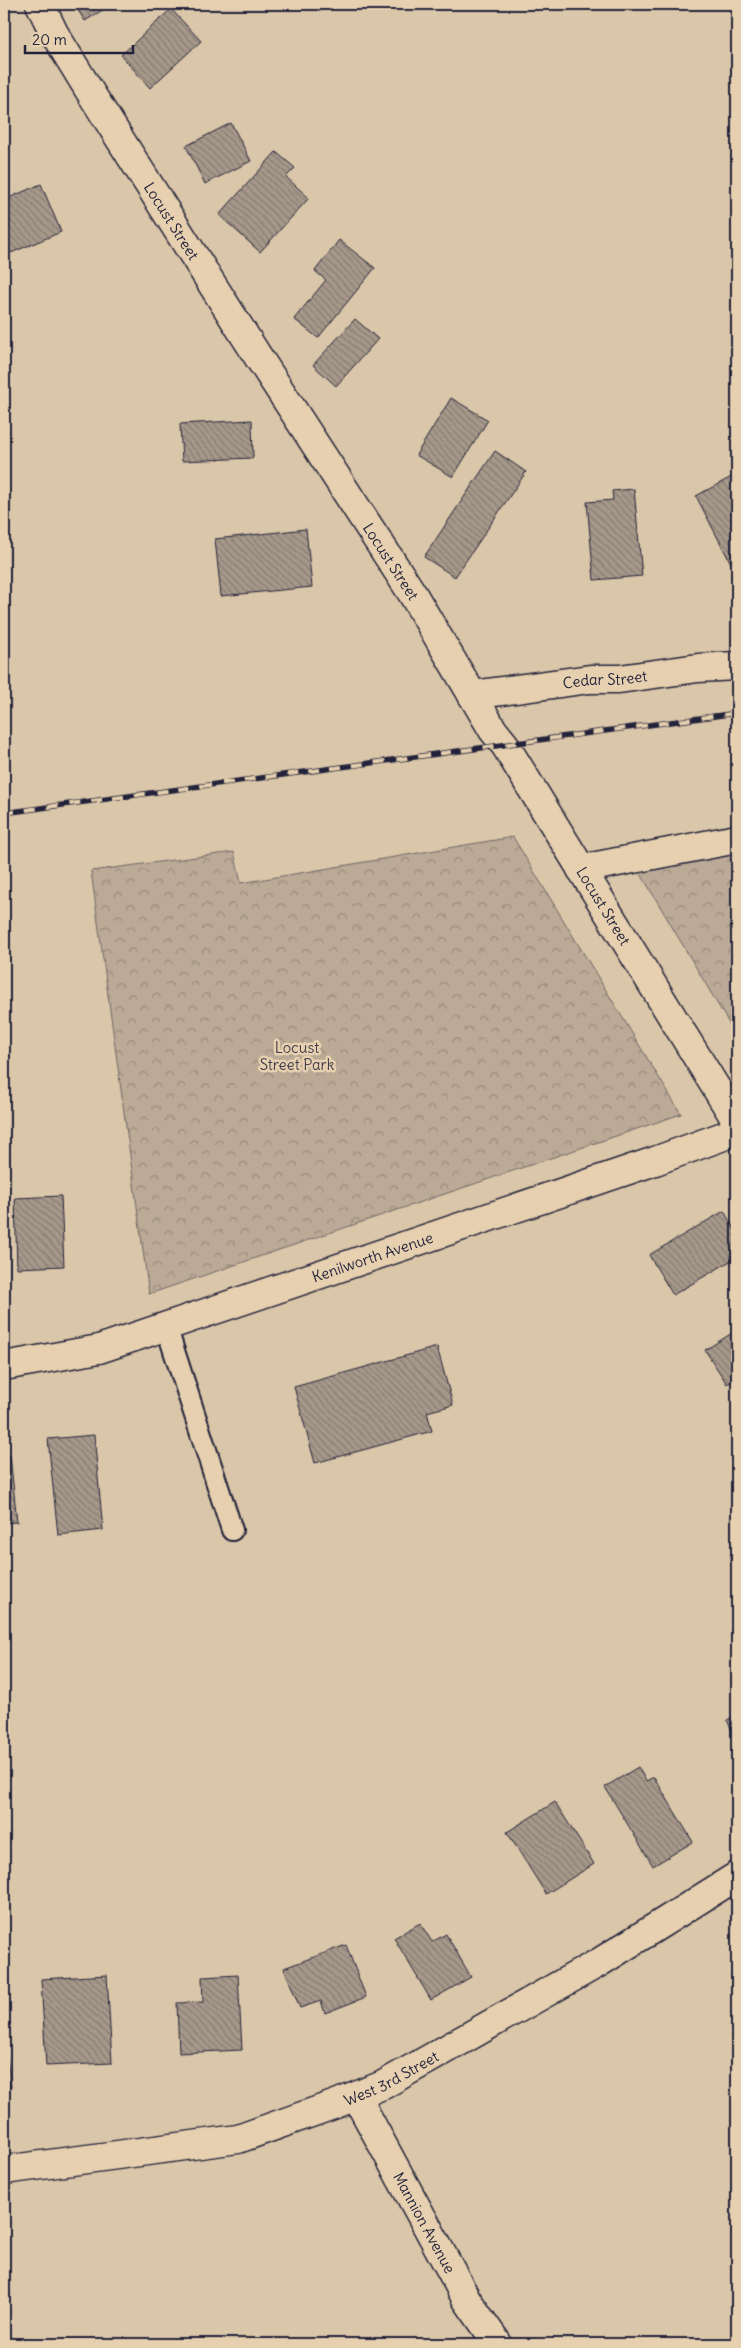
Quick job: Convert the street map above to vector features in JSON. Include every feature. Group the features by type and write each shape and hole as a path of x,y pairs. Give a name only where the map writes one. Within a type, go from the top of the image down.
{"street":[{"name":"Locust Street","path":"40,4 54,33 92,95 412,594 472,695 737,1122"},
{"name":"Cedar Street","path":"472,695 590,679 619,679 698,668 737,666"},
{"path":"581,869 737,839"},
{"name":"Kenilworth Avenue","path":"4,1366 99,1349 655,1161 737,1131"},
{"name":"West 3rd Street","path":"4,2170 238,2139 356,2096 383,2085 600,1962 737,1876"},
{"name":"Mannion Avenue","path":"356,2096 466,2300 498,2344"}],"lane":[{"path":"166,1326 232,1530"}],"green space":[{"name":"Locust Street Park","path":"513,837 681,1114 149,1294 91,871 234,852 241,883"},
{"path":"737,854 737,1037 638,869"}],"building":[{"path":"74,4 112,4 85,21"},
{"path":"171,9 201,41 150,88 121,55"},
{"path":"231,123 251,161 205,184 186,146"},
{"path":"276,152 295,168 286,177 309,198 260,252 219,215"},
{"path":"41,184 61,232 11,253 4,237 4,200"},
{"path":"339,240 375,268 318,338 294,319 326,280 315,271"},
{"path":"355,319 378,339 336,386 313,365"},
{"path":"451,398 488,420 453,477 416,455"},
{"path":"252,420 253,458 182,461 180,424"},
{"path":"495,451 526,472 455,577 424,557"},
{"path":"737,474 737,572 736,573 696,496"},
{"path":"634,489 642,576 594,580 587,502 613,500 612,491"},
{"path":"306,529 312,587 221,596 215,539"},
{"path":"61,1196 64,1266 17,1268 15,1198"},
{"path":"724,1211 737,1234 737,1257 673,1295 649,1255"},
{"path":"737,1330 737,1378 727,1384 705,1350"},
{"path":"437,1347 453,1405 427,1412 432,1431 315,1463 294,1387"},
{"path":"94,1435 103,1530 58,1535 48,1439"},
{"path":"10,1455 17,1522 4,1523 4,1456"},
{"path":"737,1715 737,1741 727,1720"},
{"path":"638,1767 646,1781 654,1777 693,1842 653,1866 605,1787"},
{"path":"555,1802 594,1864 546,1894 507,1832"},
{"path":"420,1923 432,1942 446,1934 471,1977 431,2000 394,1938"},
{"path":"346,1945 366,1997 325,2013 321,2001 300,2008 284,1968"},
{"path":"107,1975 112,2063 46,2066 41,1979"},
{"path":"238,1975 242,2050 179,2053 177,2003 203,2002 202,1977"},
{"path":"4,2036 11,2087 4,2088"}],"railway":[{"path":"4,813 737,713"}]}
